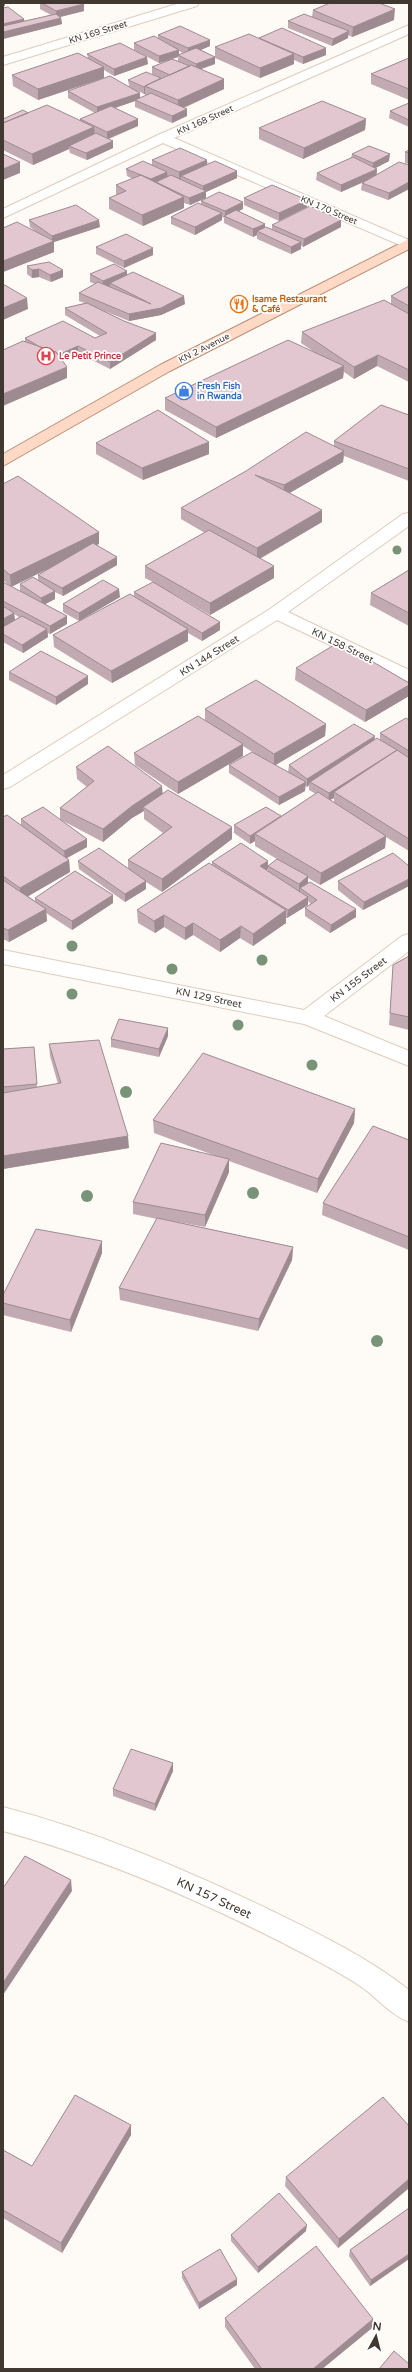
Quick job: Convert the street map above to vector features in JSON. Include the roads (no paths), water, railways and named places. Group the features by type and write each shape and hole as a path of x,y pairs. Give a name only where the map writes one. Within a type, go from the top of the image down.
{"main road":[{"name":"KN 2 Avenue","path":"3,461 165,368 408,244"}],"street":[{"name":"KN 169 Street","path":"3,61 193,3"},
{"name":"KN 168 Street","path":"3,214 163,138 409,29"},
{"name":"KN 170 Street","path":"163,138 408,244"},
{"name":"KN 144 Street","path":"3,783 276,613 409,518"},
{"name":"KN 158 Street","path":"276,613 409,677"},
{"name":"KN 155 Street","path":"308,1018 409,941"},
{"name":"KN 129 Street","path":"3,957 308,1018 409,1059"},
{"name":"KN 157 Street","path":"3,1819 62,1835 190,1885 318,1947 372,1978 409,2008"}],"place":[{"name":"Isame Restaurant & Café","path":"239,304"},
{"name":"Le Petit Prince","path":"46,356"},
{"name":"Fresh Fish in Rwanda","path":"184,391"}]}
